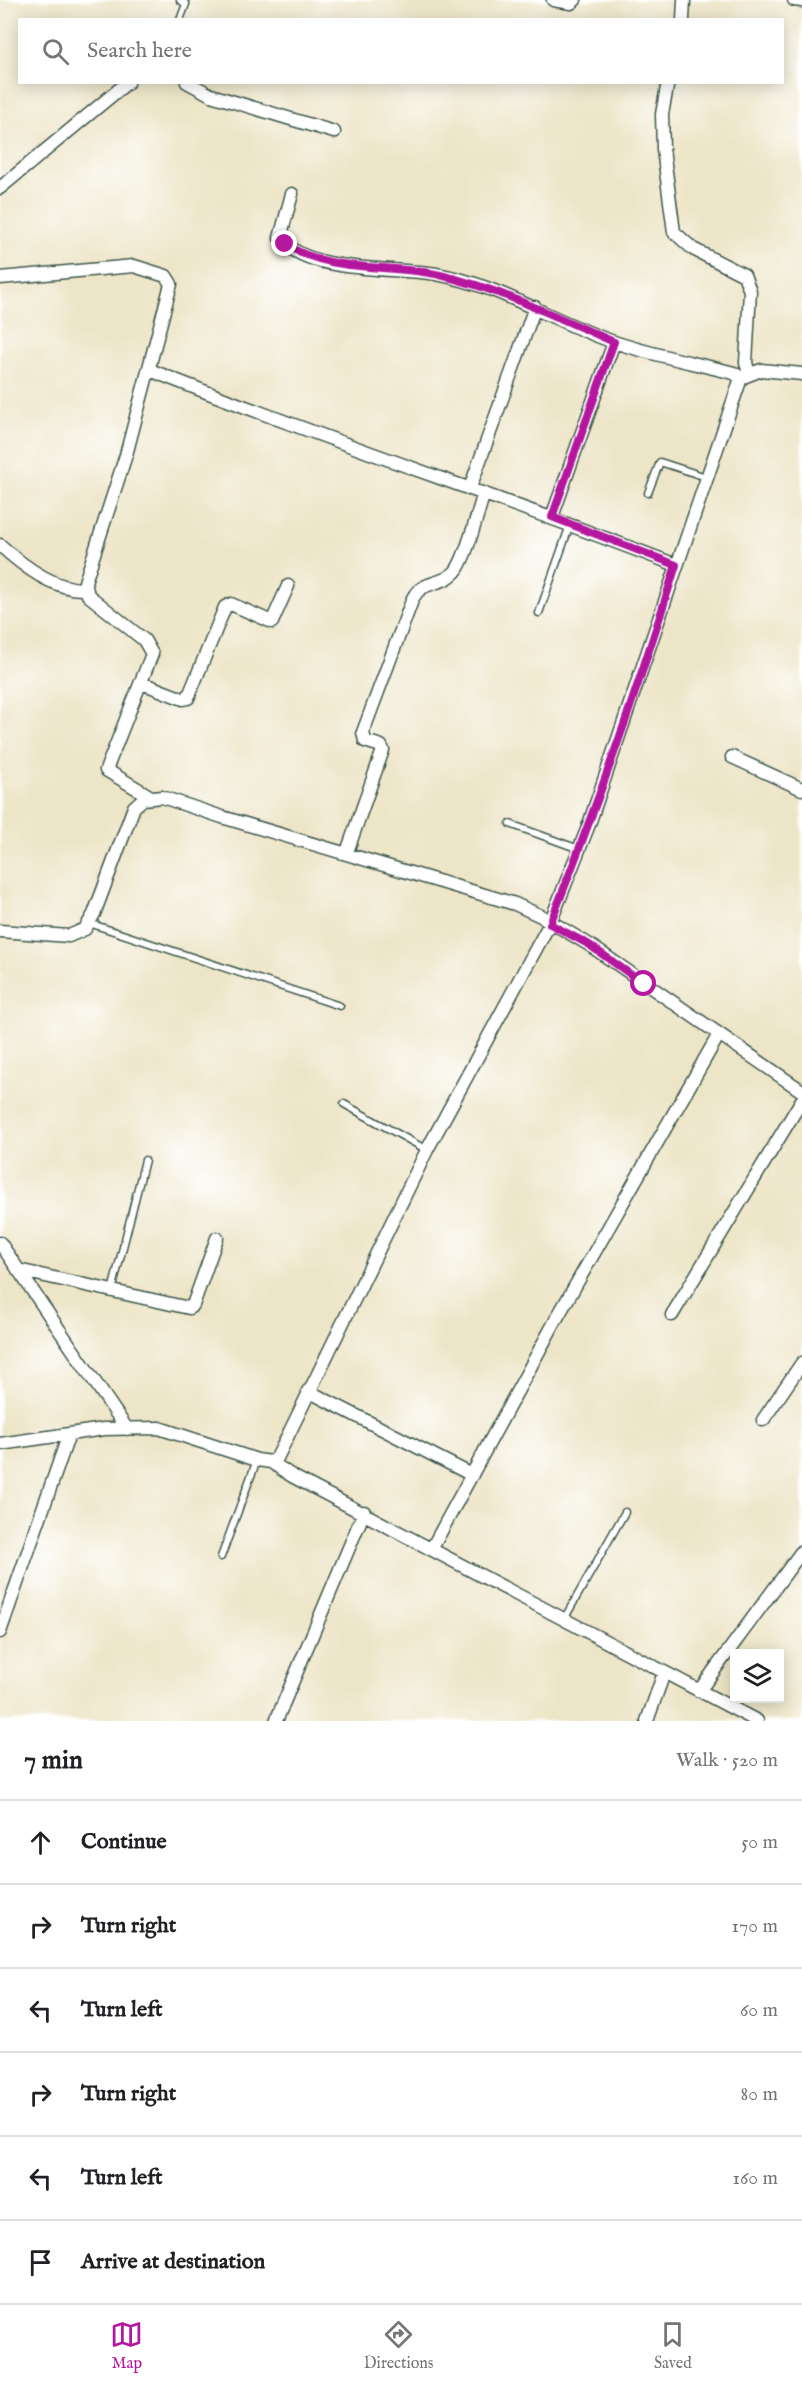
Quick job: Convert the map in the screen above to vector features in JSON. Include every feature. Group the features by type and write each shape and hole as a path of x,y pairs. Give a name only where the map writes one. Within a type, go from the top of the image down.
{"street":[{"path":"553,0 571,3 575,0"},
{"path":"683,18 684,0"},
{"path":"794,0 802,2"},
{"path":"0,188 126,84"},
{"path":"191,84 211,95 334,132"},
{"path":"271,1462 277,1458 308,1390 427,1150 550,924 580,849 654,637 706,477 745,376 750,291 747,280 744,275 693,249 674,231 663,149 662,114 668,84"},
{"path":"292,194 280,238 303,256 330,263 438,274 535,307 614,342 745,376 761,370 802,374"},
{"path":"0,278 134,266 166,276 171,284 150,370 85,589 88,595 144,640 152,654 106,770 151,797"},
{"path":"470,488 535,307"},
{"path":"552,517 614,342"},
{"path":"150,370 236,404 552,517 676,565"},
{"path":"347,852 383,750 381,746 365,741 363,732 413,598 423,585 449,578 454,573 484,493"},
{"path":"0,545 62,587 85,589"},
{"path":"142,683 183,699 188,698 225,607 231,604 272,622 288,586"},
{"path":"732,757 802,789"},
{"path":"0,931 69,936 85,929 134,807 143,799 151,797 162,797 222,817 347,852 515,904 541,916 550,924 588,944 718,1036 801,1091 672,1315"},
{"path":"432,1548 558,1316 718,1036"},
{"path":"18,1270 191,1307 217,1238"},
{"path":"0,1244 127,1429"},
{"path":"763,1420 802,1363"},
{"path":"308,1390 472,1475"},
{"path":"0,1444 69,1434 159,1428 257,1460 271,1462 292,1476 432,1548 563,1621 757,1721"},
{"path":"0,1632 69,1434"},
{"path":"276,1721 364,1512"},
{"path":"699,1691 802,1551"},
{"path":"647,1721 664,1672"}],"lane":[{"path":"180,0 186,4 181,18"},
{"path":"648,493 660,462 706,477"},
{"path":"539,613 570,524"},
{"path":"510,824 580,849"},
{"path":"89,923 340,1006"},
{"path":"344,1104 427,1150"},
{"path":"112,1291 145,1160"},
{"path":"221,1557 257,1460"},
{"path":"563,1621 626,1512"}],"route":[{"path":"285,244 303,256 330,263 438,274 466,282 535,307 614,342 552,517 676,565 654,637 588,827 550,924 588,944 644,984"}]}
